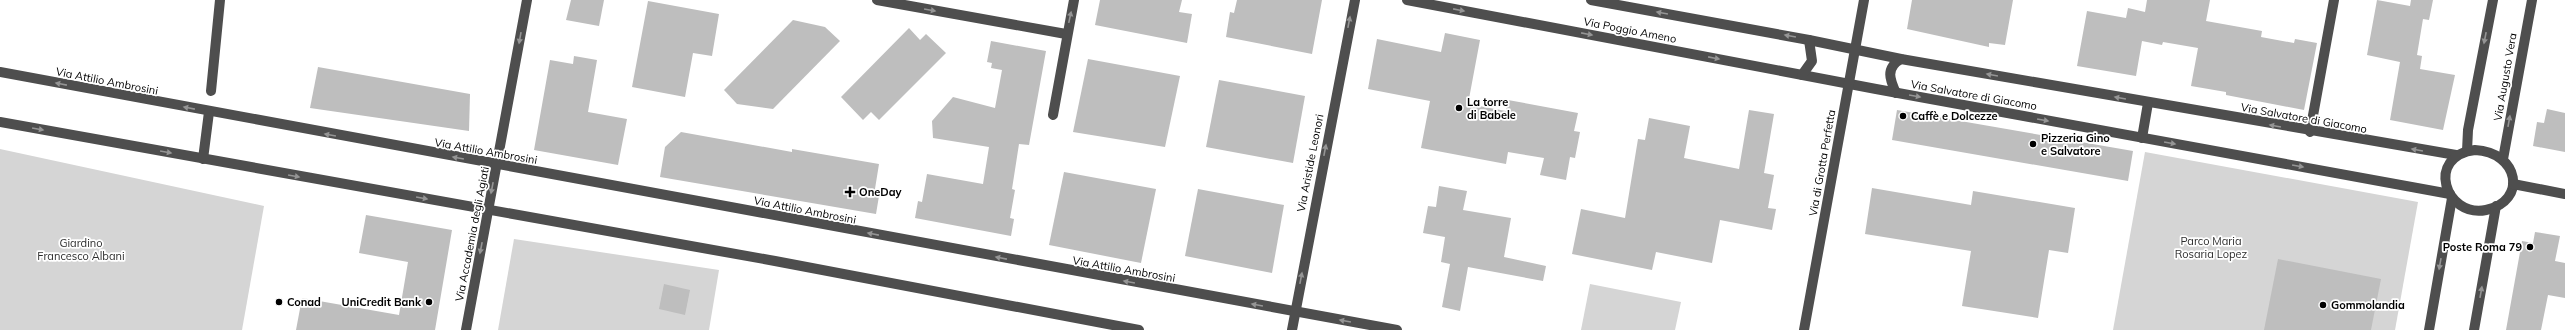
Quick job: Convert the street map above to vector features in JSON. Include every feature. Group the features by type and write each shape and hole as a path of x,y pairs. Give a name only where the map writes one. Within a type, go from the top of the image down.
{"street":[{"path":"211,91 220,0"},
{"name":"Via Accademia degli Agiati","path":"466,330 527,0"},
{"path":"877,0 1066,34"},
{"path":"1053,115 1066,34 1074,0"},
{"name":"Via Aristide Leonori","path":"1292,330 1355,0"},
{"name":"Via Poggio Ameno","path":"1407,0 1849,84"},
{"name":"Via Poggio Ameno","path":"1591,0 1809,40 1855,50"},
{"name":"Via di Grotta Perfetta","path":"1804,330 1864,0"},
{"path":"2310,132 2334,0"},
{"path":"2467,151 2468,130 2493,0"},
{"name":"Via Augusto Vera","path":"2503,159 2532,0"},
{"path":"1802,75 1812,61 1813,54 1809,40"},
{"name":"Via Salvatore di Giacomo","path":"1855,50 1901,60 2310,132 2456,155"},
{"path":"1896,93 1890,80 1890,74 1895,63 1901,60"},
{"name":"Via Attilio Ambrosini","path":"0,72 209,112 1397,330"},
{"name":"Via Salvatore di Giacomo","path":"1849,84 2451,196"},
{"path":"2142,138 2148,103"},
{"path":"203,159 209,112"},
{"path":"0,122 775,261 1138,330"},
{"path":"2429,330 2451,196 2445,178 2448,165 2456,155 2467,151 2487,151 2503,159 2512,171 2514,184 2506,198 2496,206 2475,210 2460,204 2451,196"},
{"path":"2514,184 2565,194"},
{"path":"2474,330 2496,206"}],"green space":[{"name":"Giardino Francesco Albani","path":"0,149 264,206 242,330 0,330"},
{"name":"Parco Maria Rosaria Lopez","path":"2145,152 2418,202 2395,330 2113,330"},
{"path":"514,239 719,270 709,330 498,330"},
{"path":"1590,284 1681,302 1675,330 1581,330"}],"building":[{"path":"571,0 604,0 599,26 566,20"},
{"path":"1100,0 1182,0 1179,12 1192,14 1187,43 1095,25"},
{"path":"1237,0 1322,0 1312,54 1226,37 1230,12 1234,13"},
{"path":"1912,0 2013,0 2005,45 1989,43 1989,47 1907,29"},
{"path":"2147,0 2210,0 2206,21 2262,31 2261,37 2294,43 2295,39 2317,43 2304,110 2226,95 2226,92 2191,86 2198,48 2163,42 2162,45 2142,41 2136,76 2077,66 2087,11 2126,18 2128,8 2145,12"},
{"path":"2377,0 2410,6 2411,0 2433,0 2429,20 2423,19 2417,55 2422,56 2420,69 2455,75 2443,130 2390,120 2400,62 2367,55"},
{"path":"648,1 719,14 712,56 693,53 685,97 632,87"},
{"path":"793,20 825,27 840,41 773,109 737,104 724,90"},
{"path":"909,28 920,40 926,34 946,53 879,120 871,112 863,120 841,97"},
{"name":"La torre di Babele","path":"1445,33 1480,40 1468,104 1506,111 1508,100 1578,113 1574,131 1580,132 1575,158 1570,157 1566,180 1540,175 1544,158 1508,152 1506,164 1421,148 1430,101 1368,89 1377,39 1441,52"},
{"path":"991,41 1046,51 1029,145 1019,144 1012,189 1015,190 1010,218 1014,219 1011,236 915,218 918,201 922,202 927,174 983,184 989,147 933,138 932,121 953,97 995,108 1002,70 991,68 992,63 987,62"},
{"path":"574,56 597,60 588,112 627,119 618,165 534,150 550,60 573,64"},
{"path":"1088,59 1180,76 1165,147 1073,132"},
{"path":"318,67 470,94 469,131 310,108"},
{"path":"1219,80 1305,96 1293,163 1206,147"},
{"path":"2547,109 2565,113 2565,152 2533,146 2537,122 2544,123"},
{"path":"1749,110 1774,114 1764,173 1774,175 1768,208 1776,209 1772,230 1720,220 1712,263 1656,252 1652,270 1572,254 1581,209 1625,218 1638,139 1645,140 1649,118 1690,126 1684,158 1739,169"},
{"path":"1897,110 2133,151 2128,181 1892,140"},
{"path":"681,132 792,152 792,149 879,164 874,195 879,196 876,214 660,177 665,147"},
{"path":"1064,172 1156,189 1141,263 1049,245"},
{"path":"1439,186 1467,191 1463,210 1511,218 1504,257 1546,266 1543,281 1468,267 1460,311 1442,307 1450,264 1441,262 1445,237 1423,233 1428,206 1436,207"},
{"path":"1872,188 1971,205 1973,191 2075,208 2068,253 2049,250 2038,318 1962,306 1971,251 1865,234"},
{"path":"1198,189 1284,205 1272,273 1185,256"},
{"path":"366,215 452,230 435,330 296,330 302,298 399,315 408,262 359,253"},
{"path":"2535,232 2560,236 2555,261 2565,263 2565,298 2548,295 2541,330 2506,330 2522,241 2533,243"},
{"name":"Gommolandia","path":"2278,259 2381,279 2371,330 2264,330"},
{"path":"664,284 690,290 685,315 659,309"}],"place":[{"name":"La torre di Babele","path":"1459,108"},
{"name":"Caffè e Dolcezze","path":"1903,116"},
{"name":"Pizzeria Gino e Salvatore","path":"2033,144"},
{"name":"OneDay","path":"850,192"},
{"name":"Poste Roma 79","path":"2530,247"},
{"name":"Conad","path":"279,302"},
{"name":"UniCredit Bank","path":"429,302"},
{"name":"Gommolandia","path":"2323,305"}]}
